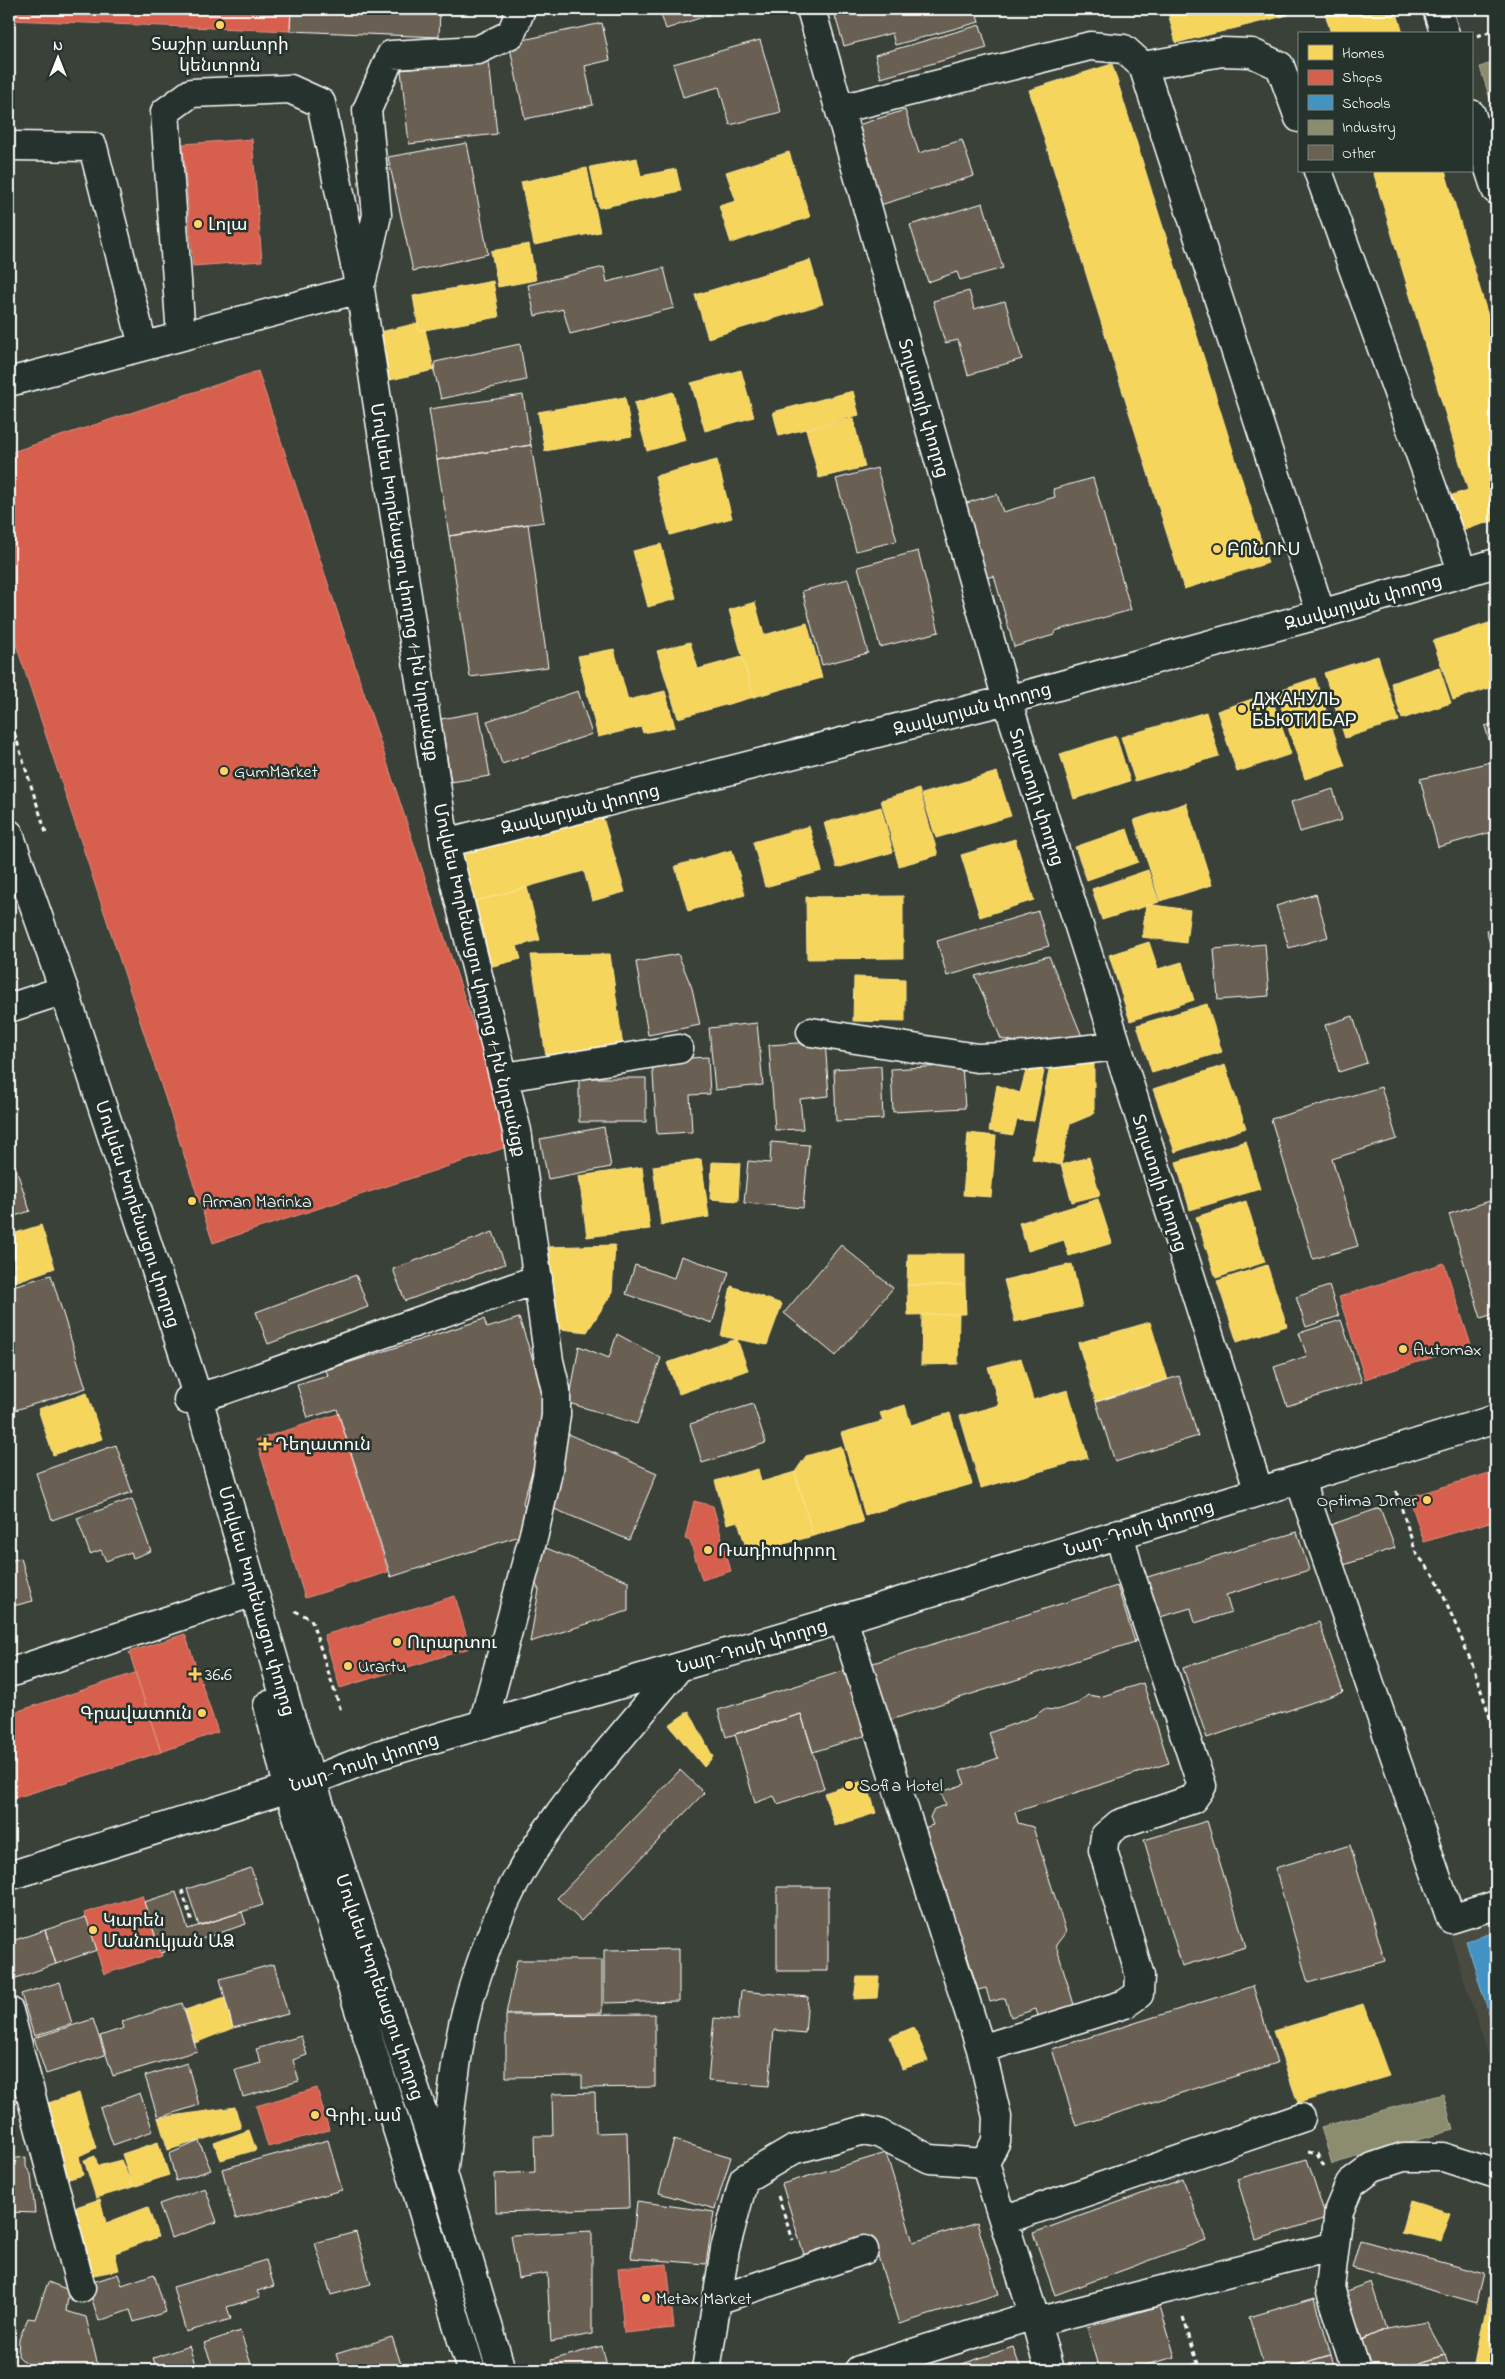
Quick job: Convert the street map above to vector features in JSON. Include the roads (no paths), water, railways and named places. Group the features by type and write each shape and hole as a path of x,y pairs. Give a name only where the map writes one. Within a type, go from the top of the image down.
{"street":[{"path":"9,382 360,289 377,216 367,110 391,55 478,50 511,34 521,9"},
{"name":"Տոլստոյի փողոց","path":"811,9 1007,700 1259,1492"},
{"path":"1437,9 1444,32"},
{"path":"840,109 1090,46 1124,49 1143,66 1322,614"},
{"path":"1143,66 1222,52 1252,53 1280,66 1298,115"},
{"name":"Մովսես Խորենացու փողոց 1-ին նրբանցք","path":"181,336 165,112 191,93 290,89 321,103 360,289 445,843 506,1077 518,1131 549,1361 556,1390 556,1415 547,1476 534,1534 483,1724"},
{"path":"1472,117 1496,190"},
{"path":"9,146 93,147 143,346"},
{"path":"1318,172 1463,573"},
{"name":"Զավարյան փողոց","path":"445,843 1007,700 1322,614 1496,563"},
{"name":"Մովսես Խորենացու փողոց","path":"9,834 58,992 193,1399 290,1719 300,1784 412,2176 471,2370"},
{"name":"Մովսես Խորենացու փողոց","path":"9,869 58,992"},
{"path":"9,1008 58,992"},
{"path":"811,1032 977,1058 1029,1056 1116,1046"},
{"path":"506,1077 679,1049"},
{"path":"193,1399 538,1279"},
{"name":"Մովսես Խորենացու փողոց","path":"193,1399 240,1597 274,1725 300,1784 443,2173 501,2370"},
{"name":"Նար-Դոսի փողոց","path":"9,1876 300,1784 378,1756 843,1619 1118,1534 1300,1481 1496,1419"},
{"path":"1300,1481 1451,1919 1496,1905"},
{"path":"981,2049 1125,2004 1139,1994 1140,1976 1103,1850 1105,1836 1119,1824 1193,1799 1202,1786 1118,1534"},
{"path":"9,1673 240,1597"},
{"path":"843,1619 981,2049 998,2117 996,2141 985,2163 1035,2318 1049,2370"},
{"path":"443,2173 461,2034 471,1997 499,1916 520,1874 578,1789 679,1667"},
{"path":"9,2011 81,2288"},
{"path":"1004,2220 1301,2118"},
{"path":"706,2370 724,2249 744,2179 793,2150 864,2130 878,2133 930,2159 985,2163"},
{"path":"1356,2370 1330,2288 1339,2210 1350,2184 1373,2167 1403,2157 1442,2157 1496,2174"},
{"path":"859,2370 1035,2318 1335,2246"},
{"path":"717,2300 864,2250"}],"place":[{"name":"Տաշիր առևտրի կենտրոն","path":"220,25"},
{"name":"Լոլա","path":"198,224"},
{"name":"ԲՈՆՈՒՍ","path":"1217,549"},
{"name":"ДЖАНУЛЬ БЬЮТИ БАР","path":"1242,709"},
{"name":"GumMarket","path":"224,771"},
{"name":"Arman Marinka","path":"192,1201"},
{"name":"Automax","path":"1403,1349"},
{"name":"Դեղատուն","path":"265,1444"},
{"name":"Optima Drner","path":"1427,1500"},
{"name":"Ռադիոսիրող","path":"708,1550"},
{"name":"Ուրարտու","path":"397,1642"},
{"name":"Urartu","path":"348,1666"},
{"name":"36.6","path":"195,1674"},
{"name":"Գրավատուն","path":"202,1713"},
{"name":"Sofia Hotel","path":"849,1785"},
{"name":"Կարեն Մանուկյան ԱՁ","path":"93,1930"},
{"name":"Գրիլ․ամ","path":"315,2115"},
{"name":"Metax Market","path":"646,2298"}]}
